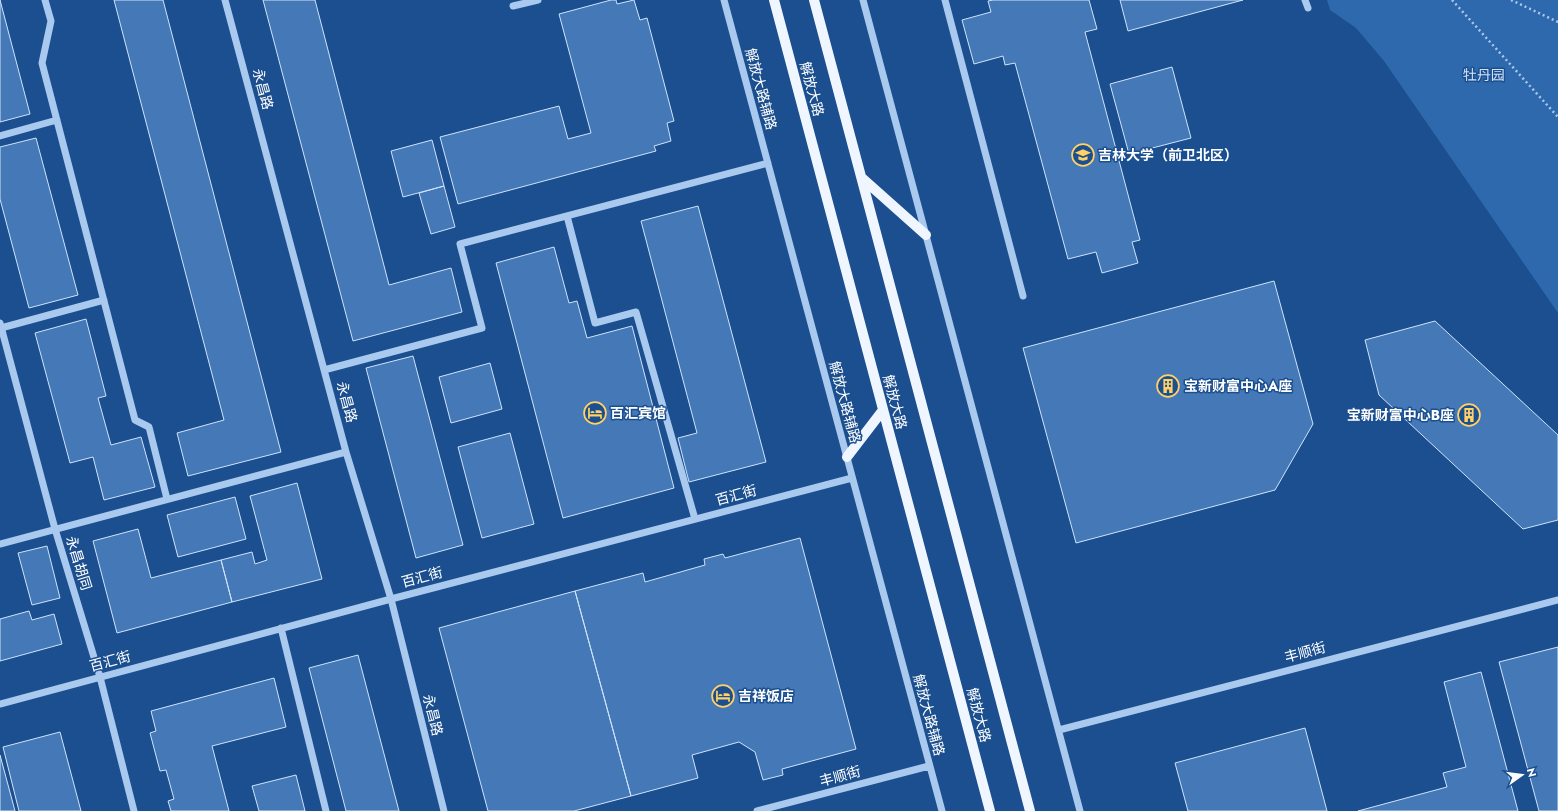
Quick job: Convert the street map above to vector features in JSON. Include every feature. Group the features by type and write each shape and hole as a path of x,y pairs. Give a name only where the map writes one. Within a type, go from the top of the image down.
{"main road":[{"name":"解放大路","path":"774,0 990,811"},
{"name":"解放大路","path":"814,0 1030,811"},
{"path":"862,178 926,235"},
{"path":"847,457 883,410"}],"street":[{"path":"45,0 51,20 42,63 135,420 149,427 167,499"},
{"name":"永昌路","path":"225,0 346,452 391,599 444,811"},
{"path":"513,6 538,0"},
{"name":"解放大路辅路","path":"724,0 942,811"},
{"path":"864,0 1080,811"},
{"path":"945,0 1023,296"},
{"path":"1305,0 1308,8"},
{"path":"0,136 57,120"},
{"path":"324,370 482,328 460,244 768,163"},
{"path":"567,216 596,323 636,312 696,519"},
{"path":"1,326 104,300"},
{"name":"永昌胡同","path":"1,326 55,529 100,678 134,811"},
{"path":"0,544 346,452"},
{"name":"百汇街","path":"0,704 391,599 852,478"},
{"name":"丰顺街","path":"1059,730 1558,600"},
{"path":"282,628 326,811"},
{"name":"丰顺街","path":"757,811 929,766"}],"path":[{"path":"1452,0 1558,117"},
{"path":"1511,0 1558,22"}],"green space":[{"name":"牡丹园","path":"1327,0 1558,0 1558,313 1384,61 1356,28 1330,10"}],"building":[{"path":"0,0 30,114 0,122"},
{"path":"114,0 163,0 281,452 188,476 177,433 224,420"},
{"path":"263,0 315,0 389,285 451,268 462,312 353,341"},
{"path":"616,0 617,4 634,0 640,20 647,18 674,121 667,123 671,141 654,146 656,151 458,204 440,137 559,106 568,139 591,133 559,14"},
{"path":"1089,0 1097,29 1085,32 1140,240 1132,242 1138,263 1102,273 1096,252 1068,259 1015,63 1005,65 1003,56 974,64 962,20 991,12 988,1"},
{"path":"1120,0 1243,0 1128,31"},
{"path":"1172,67 1191,138 1129,154 1110,84"},
{"path":"36,138 78,295 29,308 0,199 0,147"},
{"path":"432,140 444,186 403,197 391,151"},
{"path":"444,186 455,227 431,234 419,193"},
{"path":"698,206 766,462 689,482 678,438 697,433 641,221"},
{"name":"百汇宾馆","path":"554,247 569,303 577,301 587,338 632,326 674,488 563,518 496,263"},
{"name":"宝新财富中心A座","path":"1274,281 1313,424 1275,490 1076,543 1023,348"},
{"path":"86,319 106,396 98,398 111,445 141,437 155,487 104,500 93,457 70,463 35,333"},
{"name":"宝新财富中心B座","path":"1435,321 1558,435 1558,520 1523,529 1379,395 1365,340"},
{"path":"413,356 463,545 416,558 366,368"},
{"path":"490,363 502,409 451,423 439,377"},
{"path":"510,433 534,524 482,538 458,447"},
{"path":"297,483 322,579 232,602 221,560 252,552 255,564 267,560 250,496"},
{"path":"235,497 246,539 178,557 167,515"},
{"path":"138,529 151,578 221,560 232,602 117,633 93,541"},
{"name":"吉祥饭店","path":"800,538 856,749 782,769 783,775 763,780 755,752 739,742 692,755 698,778 631,796 575,591 643,573 645,582 705,565 704,559 723,554 725,558"},
{"path":"47,546 60,598 32,605 18,553"},
{"path":"575,591 631,796 574,811 488,811 439,628"},
{"path":"29,611 32,620 54,614 62,644 0,661 0,619"},
{"path":"1558,647 1558,811 1539,811 1499,662"},
{"path":"358,655 399,811 346,811 309,668"},
{"path":"1481,672 1518,811 1358,811 1447,787 1443,773 1466,767 1444,682"},
{"path":"274,678 286,727 212,746 229,811 171,811 168,801 174,799 166,770 160,771 150,733 156,731 151,711"},
{"path":"1305,728 1327,811 1188,811 1175,763"},
{"path":"60,732 81,811 19,811 3,747"},
{"path":"0,755 15,811 0,811"},
{"path":"296,775 305,811 259,811 252,786"}],"place":[{"name":"吉林大学（前卫北区）","path":"1083,155"},
{"name":"宝新财富中心A座","path":"1168,386"},
{"name":"百汇宾馆","path":"595,413"},
{"name":"宝新财富中心B座","path":"1469,415"},
{"name":"吉祥饭店","path":"723,696"}]}
